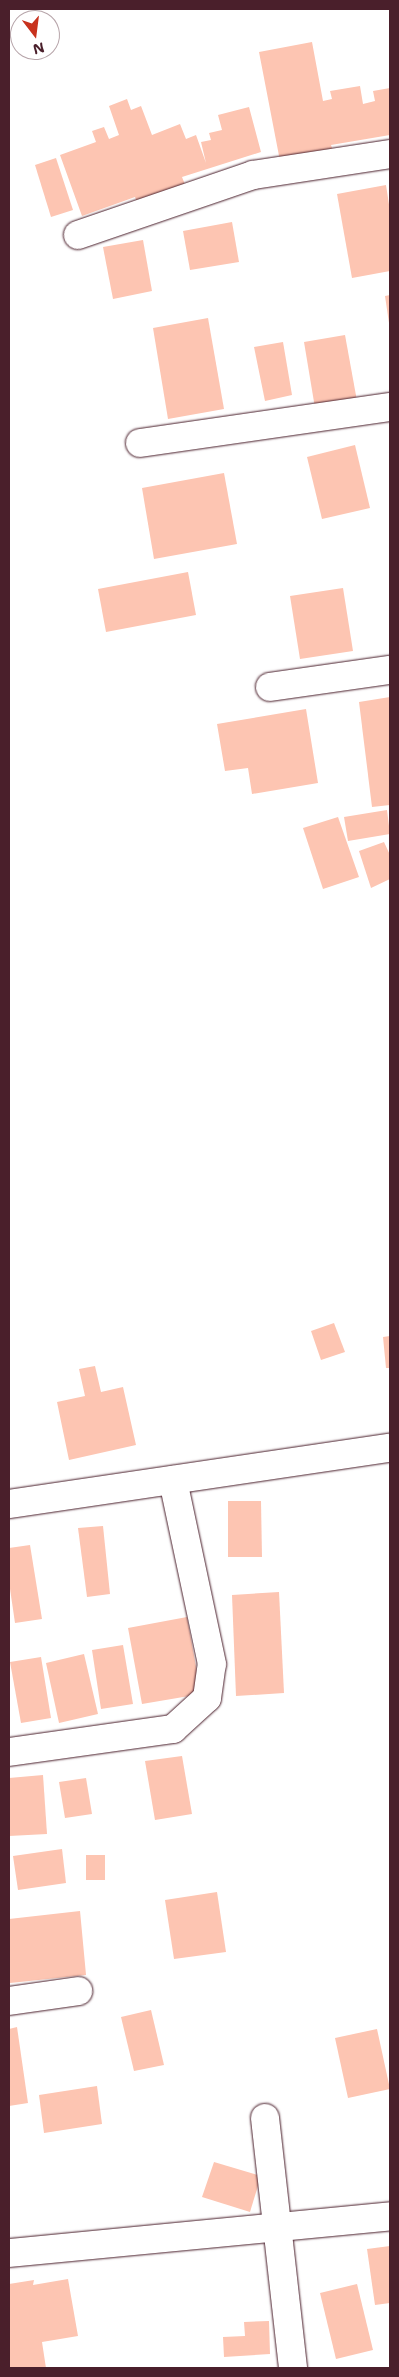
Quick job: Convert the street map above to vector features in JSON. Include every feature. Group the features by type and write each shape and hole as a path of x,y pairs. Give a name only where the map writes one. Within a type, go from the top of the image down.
{"street":[{"path":"78,235 253,175 390,154"},
{"path":"140,443 390,407"},
{"path":"270,688 390,670"},
{"path":"9,1504 390,1448"},
{"path":"9,1752 173,1729 207,1698 212,1664 173,1480"},
{"path":"9,2001 78,1991"},
{"path":"265,2118 275,2230 293,2368"},
{"path":"9,2253 275,2230 390,2216"}],"building":[{"path":"312,42 323,101 332,99 330,91 360,86 363,104 375,101 373,91 390,88 390,135 331,145 333,151 280,161 259,52"},
{"path":"127,99 131,110 141,106 152,135 180,124 186,139 196,135 206,163 201,142 211,140 209,133 222,130 218,115 249,107 261,152 182,177 186,187 138,205 135,197 82,216 60,155 96,142 92,131 104,127 109,139 119,135 109,106"},
{"path":"56,158 73,210 51,217 35,165"},
{"path":"386,185 390,211 390,271 352,278 337,194"},
{"path":"232,222 239,262 190,270 183,231"},
{"path":"143,240 152,291 113,299 103,247"},
{"path":"390,295 390,322 389,323 385,296"},
{"path":"208,318 224,409 168,419 153,328"},
{"path":"345,335 357,401 315,408 304,342"},
{"path":"283,342 292,395 265,401 254,347"},
{"path":"355,445 370,508 322,519 307,457"},
{"path":"224,473 237,544 154,559 142,488"},
{"path":"188,572 196,615 106,632 98,589"},
{"path":"343,588 353,651 300,659 290,596"},
{"path":"390,697 390,805 372,807 359,702"},
{"path":"306,709 318,783 252,794 248,768 225,771 217,724"},
{"path":"387,810 390,834 348,841 344,817"},
{"path":"338,817 359,877 323,889 303,828"},
{"path":"384,842 390,855 390,879 371,888 359,851"},
{"path":"334,1323 345,1352 321,1360 311,1331"},
{"path":"390,1336 390,1368 386,1368 383,1337"},
{"path":"95,1366 101,1392 123,1387 136,1445 69,1460 57,1402 85,1396 79,1369"},
{"path":"228,1501 261,1501 262,1557 228,1557"},
{"path":"103,1526 110,1594 87,1597 78,1528"},
{"path":"30,1545 42,1619 15,1623 9,1582 9,1548"},
{"path":"279,1592 284,1693 236,1696 232,1595"},
{"path":"187,1617 201,1694 142,1704 128,1628"},
{"path":"123,1645 133,1704 101,1709 92,1650"},
{"path":"84,1654 98,1714 59,1723 46,1663"},
{"path":"41,1657 51,1718 21,1723 10,1662"},
{"path":"182,1756 192,1814 155,1820 145,1761"},
{"path":"43,1775 47,1834 9,1836 9,1778"},
{"path":"86,1778 92,1814 65,1818 59,1782"},
{"path":"62,1849 66,1883 18,1890 13,1856"},
{"path":"86,1855 105,1855 105,1880 86,1880"},
{"path":"217,1892 226,1952 174,1959 165,1900"},
{"path":"80,1911 86,1975 10,1983 9,1919"},
{"path":"151,2010 164,2065 134,2071 121,2017"},
{"path":"17,2027 28,2103 9,2106 9,2029"},
{"path":"377,2029 390,2089 348,2098 335,2038"},
{"path":"97,2086 102,2124 44,2133 39,2095"},
{"path":"214,2162 261,2176 250,2212 202,2197"},
{"path":"390,2246 390,2303 375,2305 367,2249"},
{"path":"68,2279 78,2336 42,2342 46,2368 10,2368 9,2284 34,2280 33,2285"},
{"path":"357,2284 373,2350 336,2359 320,2293"},
{"path":"269,2321 270,2354 224,2357 223,2337 245,2336 244,2322"}]}
